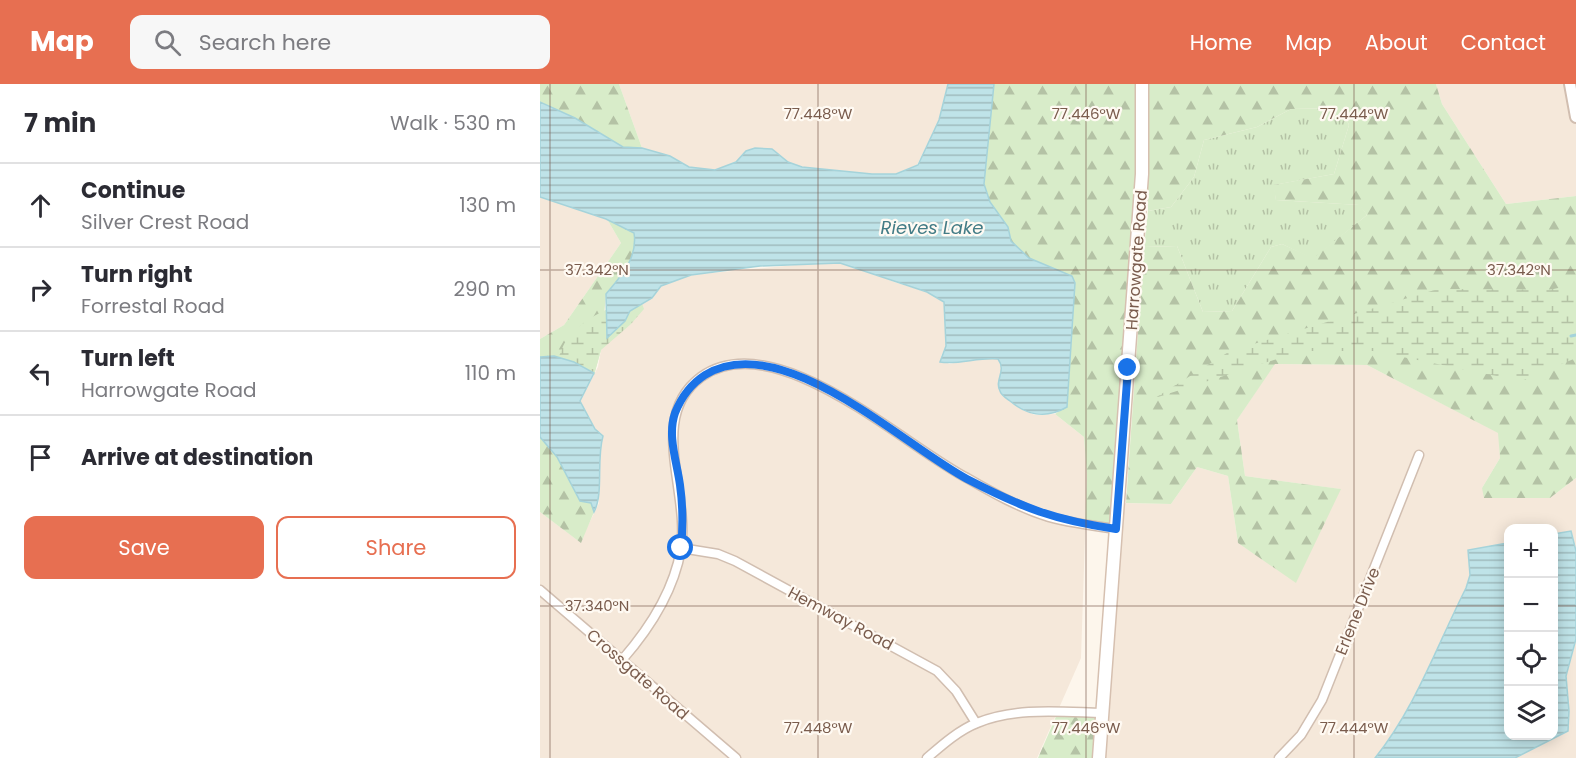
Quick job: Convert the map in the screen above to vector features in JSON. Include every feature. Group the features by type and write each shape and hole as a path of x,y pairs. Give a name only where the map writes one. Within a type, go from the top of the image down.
{"main road":[{"name":"Harrowgate Road","path":"1099,758 1142,174 1142,84"}],"street":[{"path":"1570,84 1576,117"},
{"path":"622,660 637,643 659,608 673,578 681,548 683,516 672,426 684,394 712,371 738,363 751,363 779,369 862,409 964,477 1026,508 1070,522 1116,529"},
{"name":"Erlene Drive","path":"1280,758 1301,735 1322,700 1419,455"},
{"name":"Hemway Road","path":"681,548 700,550 735,561 937,671 957,691 976,723"},
{"name":"Crossgate Road","path":"540,590 736,758"},
{"path":"927,758 976,723 1019,713 1102,713"}],"shaded area":[{"path":"619,84 948,84 939,120 917,165 896,174 872,174 802,167 788,162 772,149 746,151 736,162 715,170 689,167 670,156 642,148"},
{"path":"1436,84 1576,84 1576,196 1506,204 1442,104"},
{"path":"540,197 607,219 621,243 564,325 540,339"},
{"path":"816,263 840,263 866,270 927,292 944,302 946,346 941,356 949,364 983,358 998,359 1002,364 1002,374 998,384 1000,392 1017,407 1035,415 1055,414 1084,437 1087,476 1081,658 1037,758 540,758 540,512 580,542 599,503 598,453 603,436 595,429 580,401 598,367 601,350 630,311 652,298 661,286 691,275"},
{"path":"1274,364 1367,365 1499,433 1500,458 1482,488 1550,498 1576,478 1576,758 1101,758 1120,503 1171,504 1197,467 1228,476 1238,543 1296,582 1340,489 1245,476 1237,420"}],"green space":[{"path":"540,84 619,84 642,148 623,147 575,118 540,102"},
{"path":"994,84 1142,84 1116,529 1085,524 1087,476 1084,437 1055,414 1067,406 1075,283 1072,276 1029,258 1011,241 1008,227 990,202 984,184"},
{"path":"1147,84 1436,84 1442,104 1506,204 1576,196 1576,478 1550,498 1484,498 1482,488 1500,458 1498,433 1367,365 1275,364 1237,420 1245,476 1341,489 1296,583 1238,543 1228,476 1197,467 1171,504 1126,503 1144,247 1177,246 1203,312 1232,311 1271,247 1282,244 1313,258 1367,215 1359,205 1276,200 1273,185 1334,174 1349,125 1341,108 1291,109 1257,127 1204,140 1194,177 1171,207 1148,211"},
{"path":"1341,108 1349,125 1334,174 1274,185 1276,200 1360,205 1367,215 1313,259 1282,244 1271,247 1232,311 1203,312 1177,246 1144,247 1148,211 1171,207 1194,177 1204,140 1257,127 1291,109"},
{"path":"607,219 634,233 636,244 628,268 606,294 601,350 594,375 554,356 540,357 540,339 564,325 621,243"},
{"path":"1576,284 1576,358 1521,381 1373,351 1302,351 1155,398 1230,351 1438,289 1549,290"},
{"path":"640,298 644,309 631,324 601,350 594,375 584,376 555,361 566,341 581,325 599,313"},
{"path":"540,437 557,457 580,501 591,503 594,512 581,543 540,512"},
{"path":"1058,712 1102,713 1099,758 1038,758"}],"water":[{"name":"Rieves Lake","path":"948,84 994,84 984,184 990,202 1008,227 1011,241 1029,258 1072,276 1075,283 1067,407 1052,413 1037,414 1017,406 1001,392 998,383 1001,368 998,359 940,362 946,346 944,302 927,292 840,263 760,266 691,275 661,286 652,298 630,311 625,321 607,338 606,294 631,259 635,242 634,233 606,219 540,197 540,102 575,118 623,147 642,148 670,156 689,167 715,170 736,162 746,151 755,148 772,149 788,162 802,167 896,174 918,165 939,120"},
{"path":"554,356 574,362 594,373 580,401 595,429 603,436 599,496 594,512 591,503 580,501 557,457 540,437 540,357"},
{"path":"1571,531 1576,551 1576,639 1566,676 1568,731 1558,736 1558,578 1558,533"},
{"path":"1504,544 1504,740 1550,740 1515,758 1375,758 1414,697 1466,588 1470,575 1468,550"}],"waterway":[{"path":"1571,336 1576,335"}],"route":[{"path":"681,548 683,516 672,439 674,417 684,394 701,378 724,366 751,363 779,369 862,409 964,477 1026,508 1070,522 1116,529 1128,368"}]}
